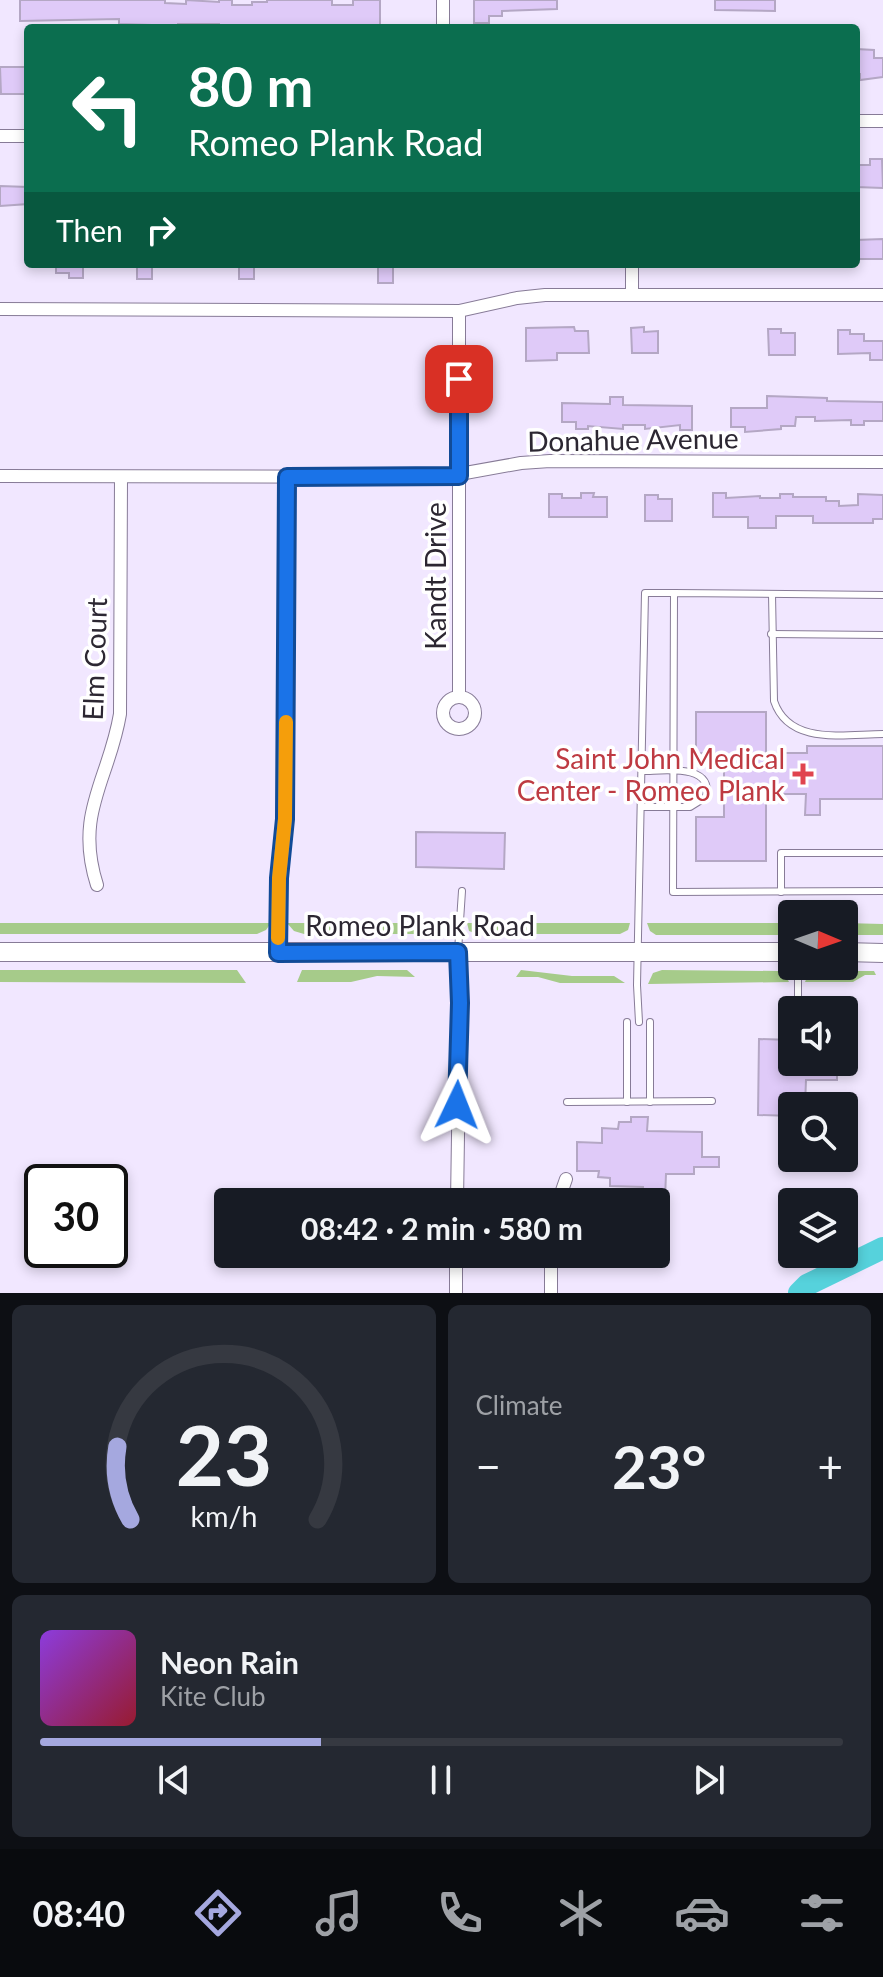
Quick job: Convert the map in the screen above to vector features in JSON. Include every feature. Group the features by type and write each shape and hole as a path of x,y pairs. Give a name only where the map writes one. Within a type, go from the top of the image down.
{"main road":[{"name":"Romeo Plank Road","path":"0,952 778,952"},
{"path":"858,952 883,953"}],"street":[{"path":"443,0 443,24"},
{"path":"860,121 883,121"},
{"path":"0,136 24,136"},
{"path":"632,268 632,295"},
{"path":"0,309 459,311 530,296 883,295"},
{"name":"Kandt Drive","path":"459,311 459,697"},
{"name":"Donahue Avenue","path":"0,476 459,476 521,463 550,461 883,462"},
{"name":"Elm Court","path":"97,885 89,855 89,823 120,714 121,477"},
{"path":"278,953 279,870 285,819 287,477"},
{"path":"457,1188 458,952"},
{"path":"563,1188 566,1179"},
{"path":"456,1268 456,1293"},
{"path":"551,1268 551,1293"}],"lane":[{"path":"639,1022 645,593 883,595"},
{"path":"674,593 673,892 883,891"},
{"path":"772,594 774,701 778,713 787,723 813,734 883,734"},
{"path":"771,634 883,635"},
{"path":"642,807 690,807 699,804 708,790 706,782 690,771 643,771"},
{"path":"781,892 781,853 883,853"},
{"path":"458,952 462,891"},
{"path":"627,1022 627,1102"},
{"path":"650,1022 650,1102"},
{"path":"567,1102 712,1101"}],"green space":[{"path":"0,923 271,923 266,930 257,934 0,934"},
{"path":"287,923 450,923 449,929 441,934 304,934 294,931"},
{"path":"467,923 630,923 628,930 620,934 477,934 469,931"},
{"path":"647,923 778,923 778,935 656,935"},
{"path":"858,923 883,924 883,935 858,935"},
{"path":"0,970 237,970 246,983 0,982"},
{"path":"302,970 407,970 415,977 377,976 351,982 297,982"},
{"path":"521,970 572,976 614,976 625,983 560,983 538,977 516,977"},
{"path":"662,970 778,971 778,980 789,982 648,984 653,973"},
{"path":"858,971 874,971 876,975 865,975 858,979"},
{"path":"806,980 856,980 853,982"}],"building":[{"path":"20,0 165,0 165,3 186,4 186,0 232,0 232,5 252,5 252,2 267,0 332,0 332,5 353,5 353,0 380,0 380,24 119,24 119,19 20,21"},
{"path":"474,0 557,0 557,9 502,11 502,16 489,16 489,23 474,23"},
{"path":"715,0 775,0 775,11 715,10"},
{"path":"860,49 874,50 874,58 883,58 883,77 860,80"},
{"path":"0,67 24,67 24,94 1,94"},
{"path":"870,159 882,159 883,188 860,187 860,165 870,165"},
{"path":"0,186 24,187 24,204 0,206"},
{"path":"883,239 883,259 860,259 860,240"},
{"path":"56,268 83,268 83,278 69,278 69,273 56,273"},
{"path":"137,268 152,268 152,279 137,279"},
{"path":"239,268 254,268 254,279 239,279"},
{"path":"378,268 393,268 393,283 378,283"},
{"path":"574,327 575,331 588,331 589,353 557,353 557,360 526,361 526,328"},
{"path":"644,327 644,332 658,331 658,353 632,353 631,328"},
{"path":"768,329 795,333 795,355 769,355"},
{"path":"838,330 864,334 864,341 883,341 883,360 870,360 870,353 838,354"},
{"path":"767,396 883,402 883,421 851,425 851,420 815,421 815,417 796,417 795,426 781,426 781,429 745,432 745,427 731,427 731,408 767,408"},
{"path":"610,397 623,397 623,405 692,406 692,430 680,430 680,425 645,429 645,425 623,425 623,429 588,426 588,429 576,429 576,422 562,422 562,403 610,404"},
{"path":"581,493 607,497 607,517 549,517 549,494 581,498"},
{"path":"713,493 726,493 726,498 780,498 780,494 826,497 826,501 839,501 839,506 858,505 858,494 883,495 883,519 873,519 873,523 813,523 813,516 776,516 776,528 748,528 748,517 713,517"},
{"path":"645,495 672,499 672,521 645,521"},
{"name":"Saint John Medical Center - Romeo Plank","path":"696,712 766,712 766,753 807,753 807,746 883,746 883,799 820,799 820,815 805,815 806,794 766,794 766,861 696,861 696,817 724,817 724,754 696,753"},
{"path":"416,832 505,833 504,869 416,867"},
{"path":"759,1039 778,1040 778,1076 837,1076 837,1080 806,1080 806,1092 778,1092 778,1116 758,1115"},
{"path":"631,1117 648,1117 647,1131 702,1132 702,1157 719,1157 719,1167 694,1167 694,1174 666,1174 665,1188 610,1186 610,1178 598,1177 599,1171 577,1171 577,1142 602,1143 602,1128 618,1129 619,1122 631,1122"}],"waterway":[{"path":"799,1293 807,1285 883,1248"}],"slow traffic":[{"path":"278,938 279,878 285,819 286,722"}],"place":[{"name":"Saint John Medical Center - Romeo Plank","path":"803,774"}],"route":[{"path":"457,1105 458,952 278,953 279,878 285,819 287,477 459,476 459,379"}]}
